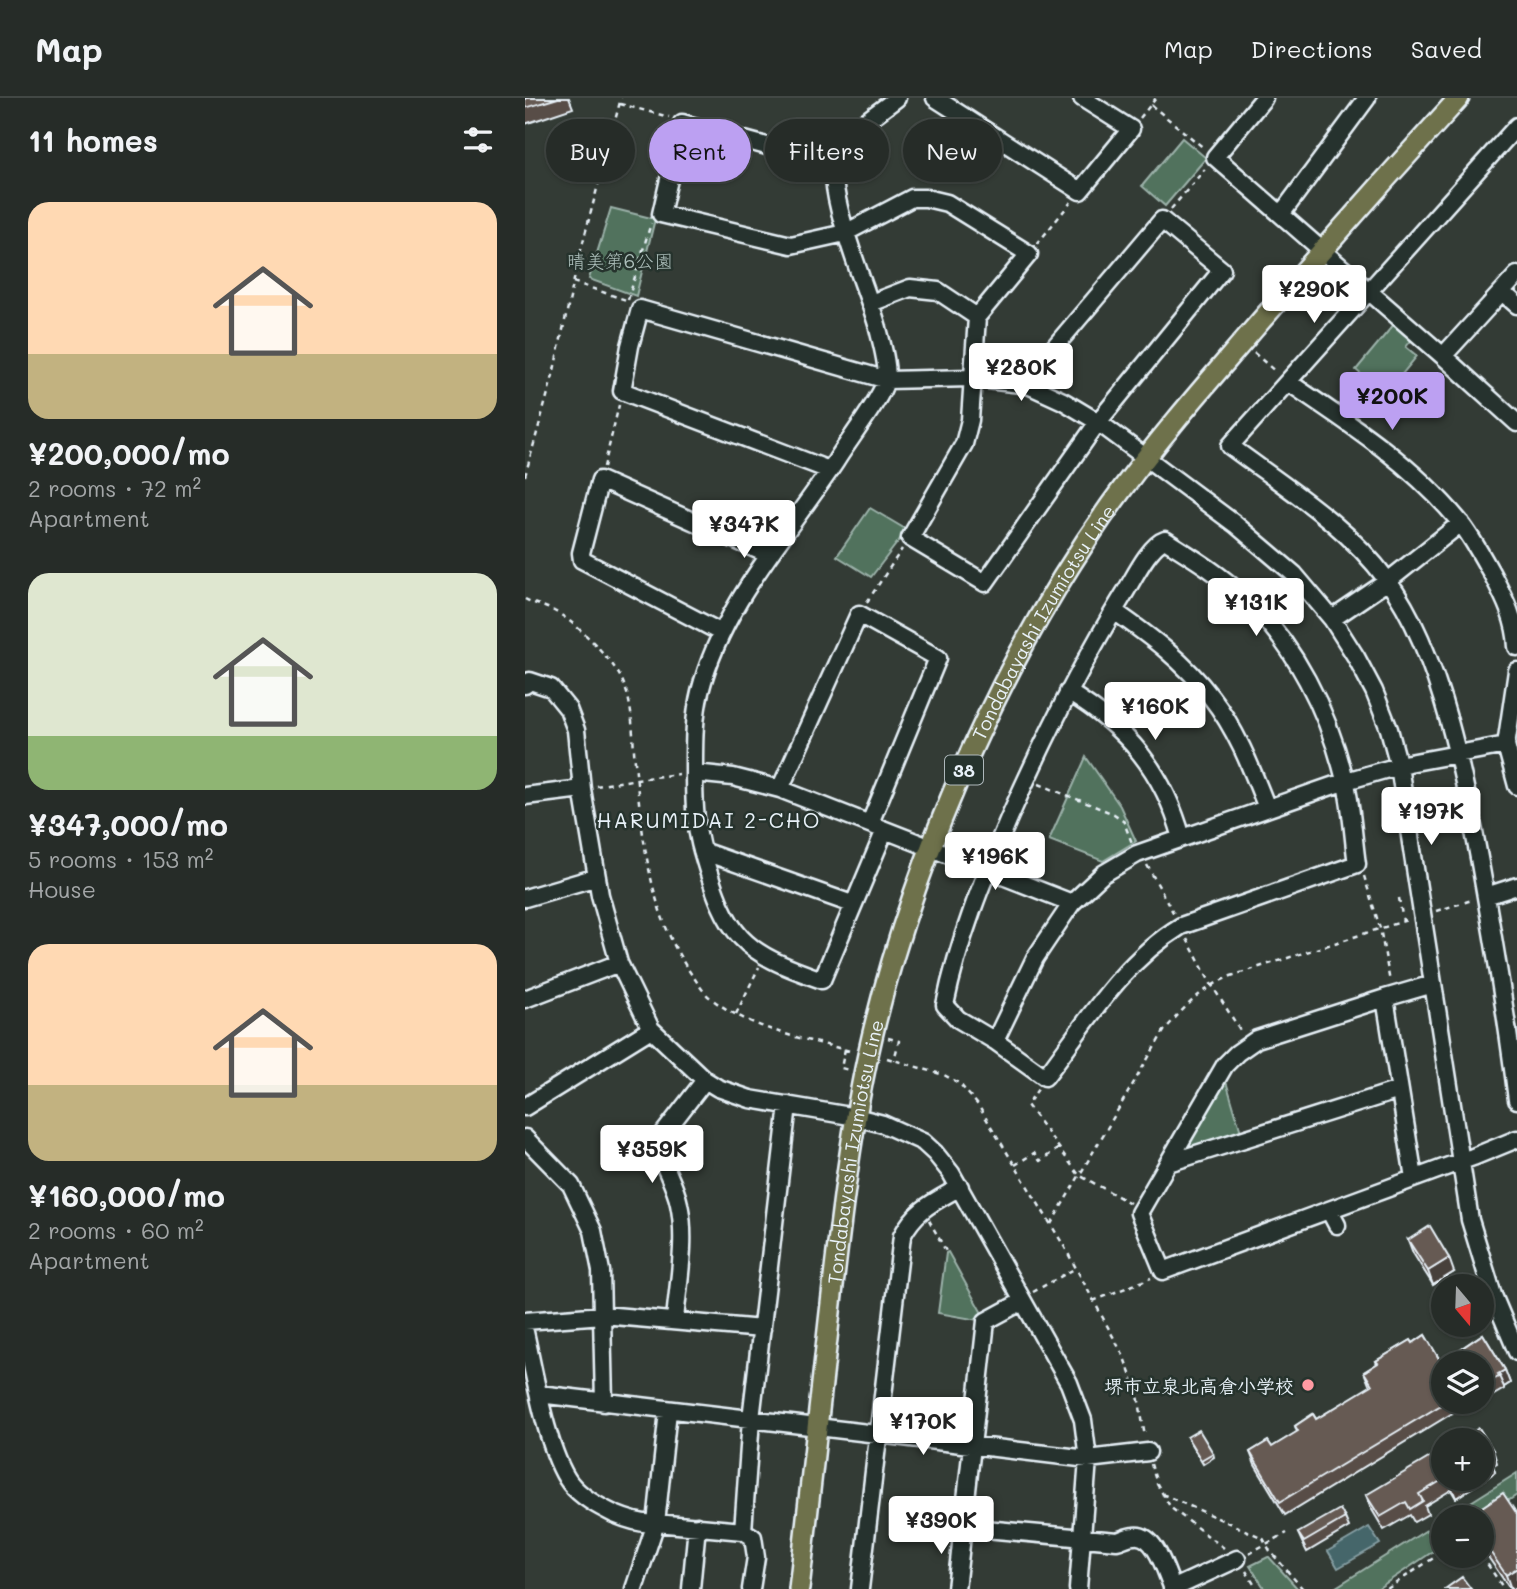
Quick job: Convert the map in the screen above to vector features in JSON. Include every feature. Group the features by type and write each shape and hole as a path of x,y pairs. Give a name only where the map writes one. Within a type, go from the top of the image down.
{"main road":[{"name":"Tondabayashi Izumiotsu Line","path":"799,1589 843,1191 872,1036 903,927 931,849 994,702 1081,550 1163,434 1321,250 1459,98"}],"street":[{"path":"871,119 897,98"},
{"path":"935,98 1080,191 1131,129 1082,98"},
{"path":"1264,98 1215,157 1517,423"},
{"path":"1282,214 1367,98"},
{"path":"1517,126 1230,446 1329,519 1388,581 1411,619 1430,667 1456,754 1486,896 1507,1020 1517,1100"},
{"path":"668,182 661,214 791,245 845,233 912,198 926,198 947,203 1029,254 977,317 970,420 964,444 909,538 985,583 1098,422 1222,270 1162,220 1035,370 1028,385"},
{"path":"780,789 859,614 939,659 852,904 822,980 764,958 729,924 714,889 693,813 694,730 700,693 720,632 887,380 884,354 871,303 845,233 834,182"},
{"path":"1443,356 1517,275"},
{"path":"871,303 910,288 938,291 977,317"},
{"path":"1502,292 1517,305"},
{"path":"829,470 622,391 634,305 887,380 971,378 1028,385 1063,401 1098,422 1270,551 1332,619 1374,691 1399,766 1470,1220 1504,1324 1517,1352"},
{"path":"1288,382 1358,429 1403,464 1461,523 1505,599 1516,630 1517,647"},
{"path":"720,632 582,560 581,553 600,480 769,555"},
{"path":"1332,619 1388,581 1461,523"},
{"path":"1165,540 1204,565 1243,596 1278,635 1303,671 1324,714 1346,781 1357,864 1181,926 1157,941 1115,984 1045,1077 995,1041 958,1020 945,1005 953,967 987,869 1068,692 1157,543 1165,540"},
{"path":"1114,611 1146,633 1181,663 1212,697 1243,750 1267,808"},
{"path":"1517,671 1506,745 1517,786"},
{"path":"525,685 530,681 551,688 568,709 576,730 582,789 597,877 619,964 651,1029 705,1080 718,1088 750,1099 883,1124 923,1142 935,1153 960,1187 1069,1383 1083,1420 1088,1459 1078,1589"},
{"path":"1068,692 1098,710 1129,737 1149,764 1176,816 1182,838"},
{"path":"995,1041 1035,958 1072,903 1103,874 1137,854 1346,781 1399,766 1506,745"},
{"path":"694,773 733,777 780,789 1072,903"},
{"path":"525,796 582,789"},
{"path":"702,851 852,904"},
{"path":"525,898 597,877"},
{"path":"1486,896 1517,886"},
{"path":"525,999 619,964"},
{"path":"1433,984 1249,1044 1225,1065 1139,1213 1163,1271 1517,1139"},
{"path":"1388,997 1399,1090 1414,1178"},
{"path":"525,1107 651,1029"},
{"path":"675,1320 681,1250 679,1203 660,1158 657,1142 705,1080"},
{"path":"1168,1163 1399,1090"},
{"path":"743,1531 751,1419 788,1105"},
{"path":"525,1138 571,1185 593,1231 601,1272 604,1403"},
{"path":"860,1589 902,1236 909,1221 923,1208 960,1187"},
{"path":"1329,1210 1337,1225"},
{"path":"956,1589 986,1321 1022,1300"},
{"path":"525,1321 603,1315 762,1329"},
{"path":"525,1332 557,1461 571,1484 595,1504 619,1516 649,1524 656,1522 743,1531 753,1537 755,1547 751,1589"},
{"path":"539,1395 971,1443 1088,1459 1148,1452"},
{"path":"634,1589 656,1522 668,1411"},
{"path":"691,1589 697,1526"},
{"path":"963,1527 1117,1541 1136,1535 1148,1539 1173,1589 1237,1559"}],"path":[{"path":"525,476 553,375 573,282 621,98"},
{"path":"1131,129 1156,98"},
{"path":"620,104 675,119"},
{"path":"1150,105 1215,157 1162,220"},
{"path":"1029,254 1080,191"},
{"path":"573,282 634,305 653,218 661,214"},
{"path":"1252,351 1288,382"},
{"path":"600,480 622,391"},
{"path":"859,614 909,538"},
{"path":"525,599 556,612 565,619 604,654 621,678 628,697 632,722 636,779 648,866 665,923 684,965 707,995 760,1027 850,1051"},
{"path":"582,789 636,779 694,773"},
{"path":"1026,779 1123,820 1137,854"},
{"path":"1357,864 1380,928 1388,997"},
{"path":"1436,911 1486,896"},
{"path":"1051,1224 1164,1031 1187,1004 1211,984 1292,955 1405,921 1399,898"},
{"path":"736,1014 764,958"},
{"path":"1211,984 1249,1044"},
{"path":"888,1038 899,1041 894,1060"},
{"path":"845,1049 841,1068 850,1070"},
{"path":"887,1058 944,1075 959,1083 978,1105 1051,1224 1123,1355 1138,1395 1157,1485 1171,1508 1201,1528 1237,1559 1257,1589"},
{"path":"1045,1077 1027,1105 1079,1175 1141,1209"},
{"path":"1015,1165 1034,1153 1040,1161 1059,1149"},
{"path":"923,1208 947,1253"},
{"path":"1022,1300 1076,1268"},
{"path":"1093,1301 1163,1271"},
{"path":"1163,1494 1263,1538 1303,1589"},
{"path":"1237,1559 1287,1533"},
{"path":"1387,1589 1431,1560"},
{"path":"1490,1568 1504,1589"}],"green space":[{"path":"1182,138 1206,158 1165,206 1142,186"},
{"name":"晴美第6公園","path":"611,208 655,219 636,296 589,279"},
{"path":"1395,323 1413,338 1406,347 1417,356 1385,395 1356,370"},
{"path":"870,508 907,530 871,577 837,556"},
{"path":"1086,757 1120,806 1136,841 1103,861 1049,840"},
{"path":"1225,1078 1241,1132 1186,1150 1184,1146"},
{"path":"948,1252 983,1315 978,1320 938,1313"},
{"path":"1517,1473 1517,1495 1494,1510 1494,1505 1466,1505 1488,1491 1494,1491 1494,1487"},
{"path":"1431,1527 1431,1553 1377,1589 1333,1589"},
{"path":"1269,1557 1298,1589 1265,1589 1250,1566"}],"water":[{"path":"1369,1527 1380,1544 1338,1568 1328,1551"}],"building":[{"path":"525,98 558,98 525,108"},
{"path":"1430,1226 1449,1258 1428,1271 1408,1240"},
{"path":"1425,1335 1434,1351 1431,1351 1431,1411 1280,1502 1250,1452 1268,1441 1272,1447 1298,1431 1295,1426 1313,1414 1316,1419 1372,1385 1364,1372 1378,1363 1376,1361 1411,1340 1413,1343"},
{"path":"1478,1337 1485,1337 1493,1351 1458,1351"},
{"path":"1494,1352 1505,1370 1498,1374 1500,1376 1494,1379"},
{"path":"1199,1430 1213,1453 1201,1460 1187,1437"},
{"path":"1431,1457 1431,1487 1419,1494 1423,1501 1410,1509 1406,1502 1380,1517 1366,1495"},
{"path":"1503,1493 1517,1514 1517,1568 1506,1575 1494,1558 1494,1505 1485,1505"},
{"path":"1340,1509 1345,1518 1304,1542 1298,1533"},
{"path":"1462,1577 1471,1589 1445,1589"}],"place":[{"name":"堺市立泉北高倉小学校","path":"1308,1385"}],"district":[{"name":"HARUMIDAI 2-CHO","path":"709,819"}]}
